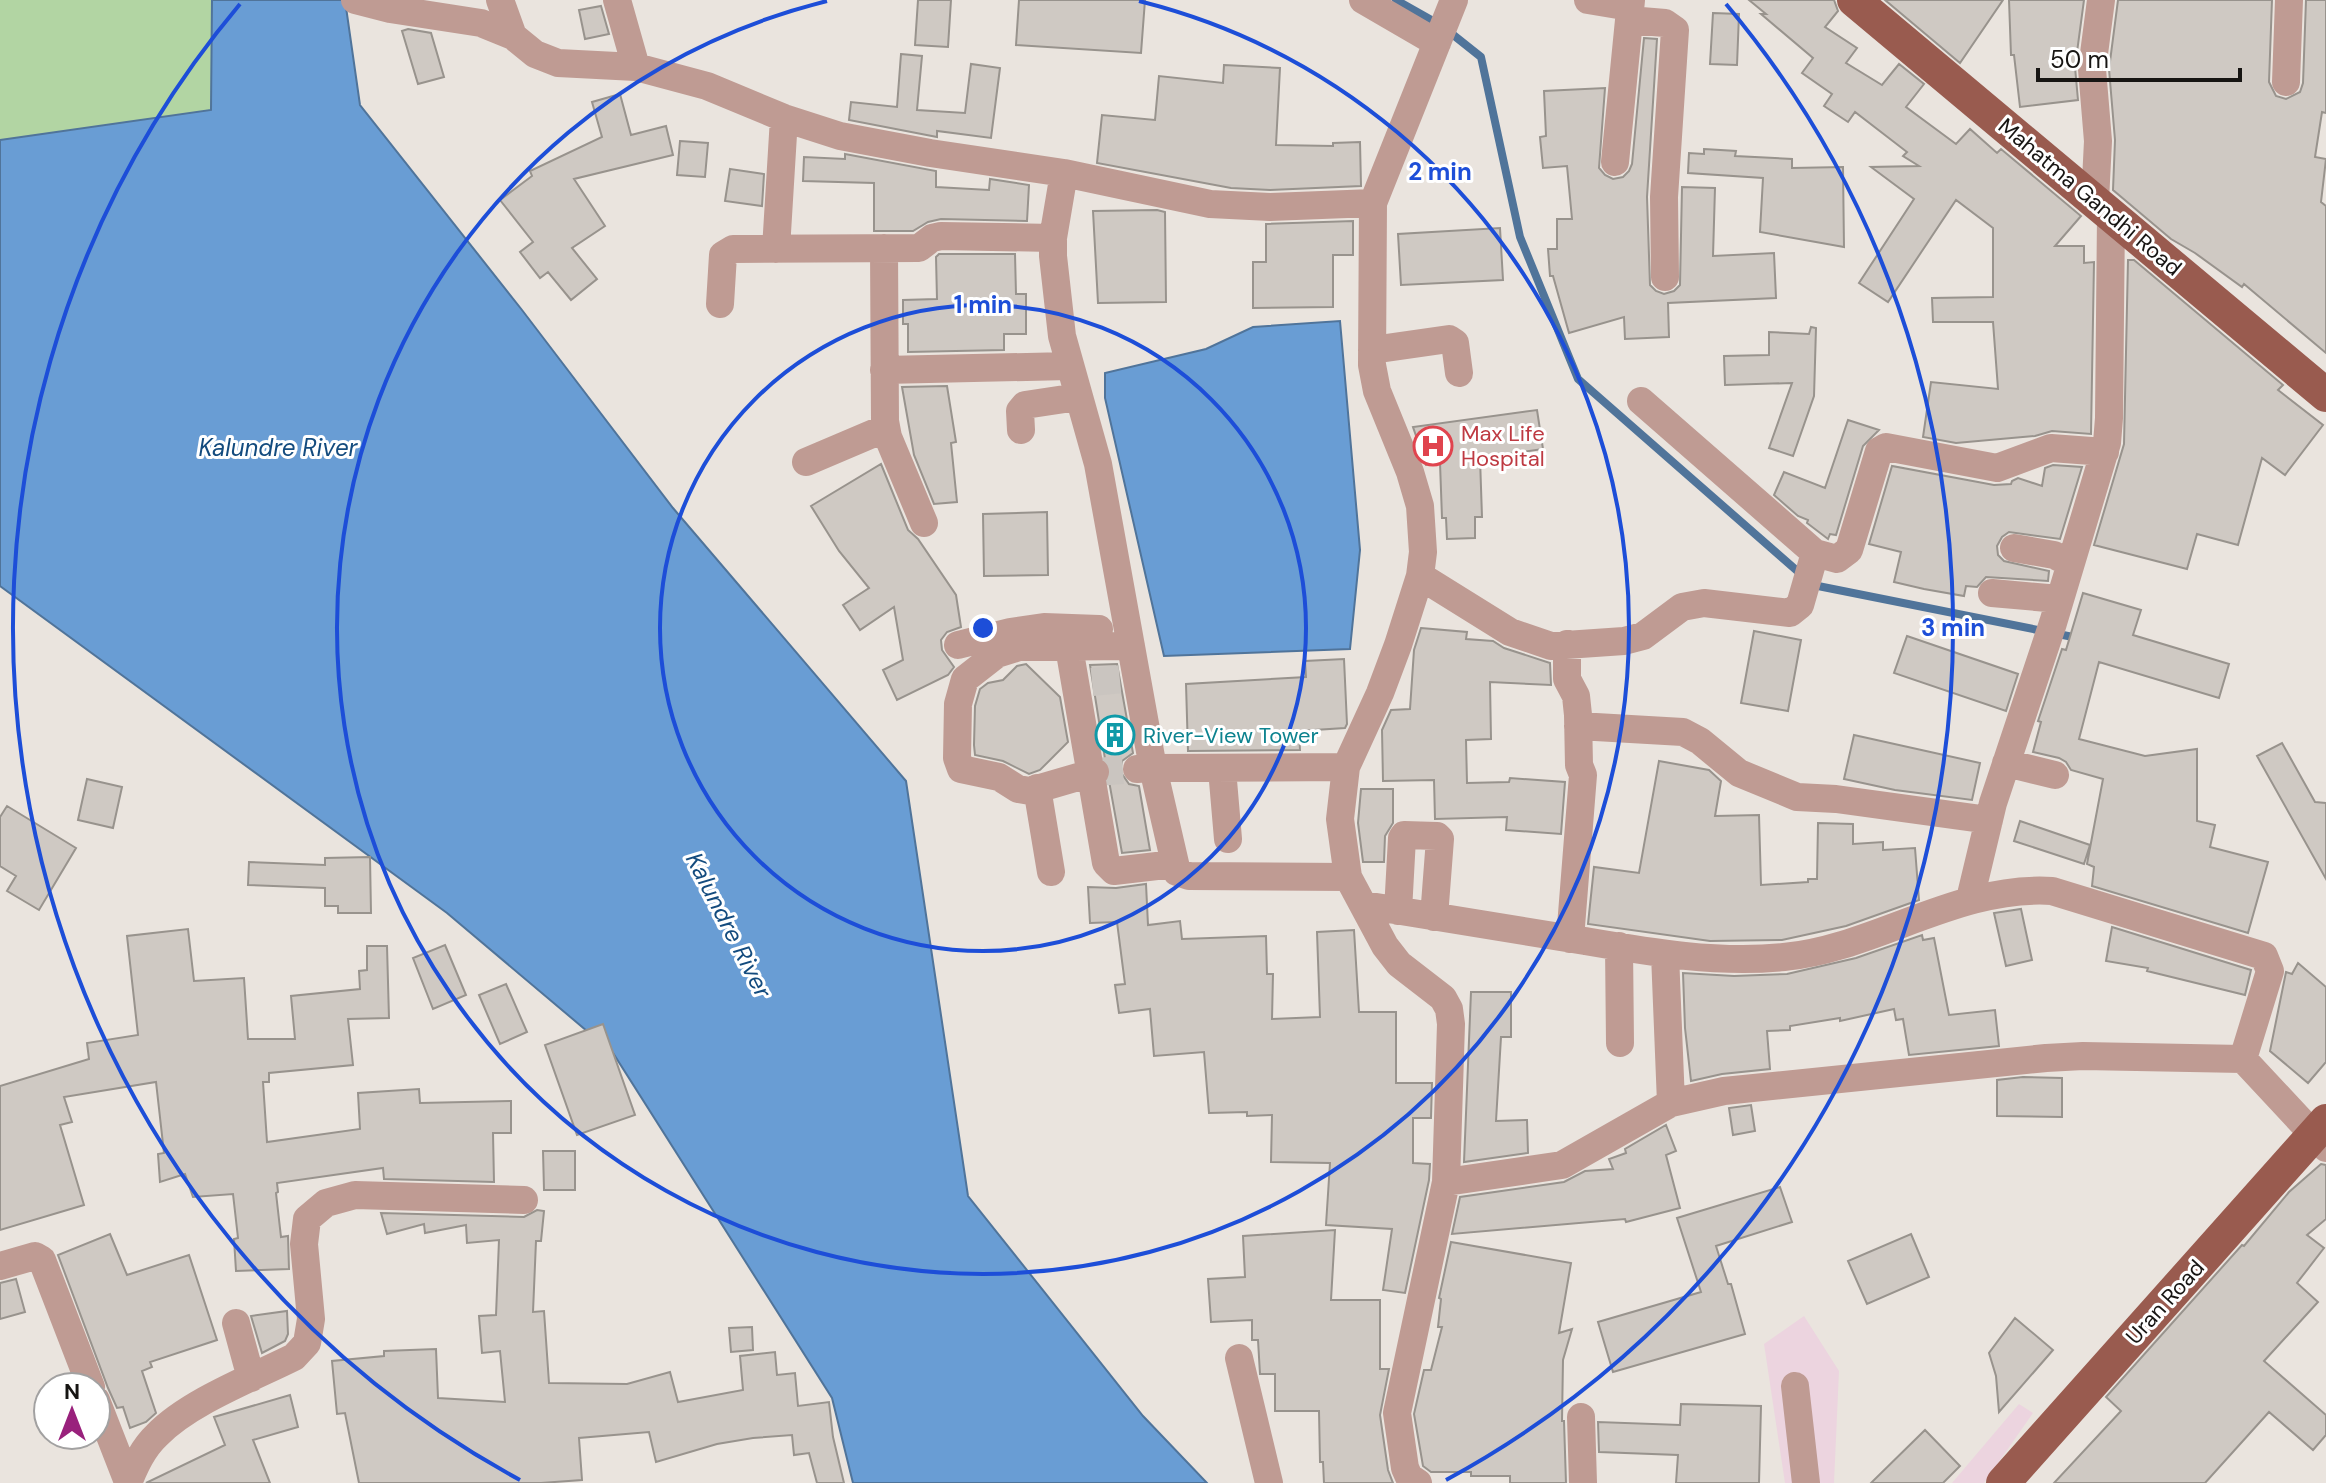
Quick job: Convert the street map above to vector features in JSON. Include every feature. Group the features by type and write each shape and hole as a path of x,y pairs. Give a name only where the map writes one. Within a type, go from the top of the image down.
{"main road":[{"name":"Mahatma Gandhi Road","path":"1854,0 2326,395"},
{"name":"Uran Road","path":"2003,1483 2322,1134"}],"street":[{"path":"355,0 390,9 481,23 513,36 535,54 558,63 636,67 707,86 784,118 855,139 1064,173 1210,204 1241,207 1373,203"},
{"path":"500,0 513,36"},
{"path":"617,0 636,67"},
{"path":"1363,0 1437,43"},
{"path":"1588,0 1630,9 1675,30 1664,197 1665,277"},
{"path":"1970,899 2006,763 2105,452 2109,418 2103,208 2092,69 2101,0"},
{"path":"2286,82 2289,0"},
{"path":"1418,1483 1409,1477 1405,1468 1397,1413 1446,1182 1451,1024 1449,1009 1443,998 1399,964 1385,946 1348,877 1340,819 1346,767 1380,693 1420,576 1423,552 1420,506 1410,472 1377,391 1372,350 1373,203 1452,4"},
{"path":"1615,162 1630,9"},
{"path":"776,249 784,118"},
{"path":"1064,173 1053,238 1062,336 1098,464 1146,771 1177,872 1189,876 1348,877"},
{"path":"720,304 723,255 733,249 919,248 932,238 941,236 1053,238"},
{"path":"884,248 886,428 924,523"},
{"path":"1372,350 1449,339 1455,343 1459,373"},
{"path":"884,370 1069,366"},
{"path":"1021,430 1020,411 1025,405 1078,397"},
{"path":"1641,401 1814,557 1837,559 1849,550 1879,451 1886,447 1997,468 2051,448 2105,452"},
{"path":"806,462 886,428"},
{"path":"2014,548 2054,555 2070,563"},
{"path":"1420,576 1510,632 1551,646 1624,641 1643,636 1682,607 1704,603 1790,613 1800,605 1814,557"},
{"path":"1992,593 2056,611"},
{"path":"958,645 1044,627 1128,661"},
{"path":"1567,644 1567,679 1576,696 1579,765 1583,775 1570,939"},
{"path":"1093,774 1030,791 1018,789 999,777 961,769 957,758 958,704 965,679 997,654 1019,647 1080,669 1128,661"},
{"path":"1080,669 1106,863 1114,871 1174,864"},
{"path":"1578,726 1683,732 1700,741 1739,773 1797,797 1836,799 1989,820"},
{"path":"2006,763 2055,775"},
{"path":"1146,771 1346,767"},
{"path":"1222,769 1228,839"},
{"path":"1037,788 1051,872"},
{"path":"1398,911 1402,838 1404,835 1437,836 1440,839 1434,917"},
{"path":"1364,905 1665,954 1760,959 1812,953 1944,911 1970,899 2024,891 2052,891 2264,956 2270,971 2243,1059"},
{"path":"1619,946 1620,1043"},
{"path":"1665,954 1671,1103"},
{"path":"1446,1182 1562,1165 1671,1103 1724,1091 2046,1058 2243,1059 2322,1134"},
{"path":"128,1483 139,1458 155,1436 177,1417 294,1357 307,1343 311,1319 304,1244 307,1219 326,1203 355,1195 524,1200"},
{"path":"0,1266 35,1256 42,1260 85,1371"},
{"path":"236,1323 251,1378"},
{"path":"1239,1358 1269,1483"},
{"path":"1795,1386 1806,1483"},
{"path":"1581,1417 1583,1483"},
{"path":"112,1442 128,1483"}],"shaded area":[{"path":"1804,1316 1839,1371 1834,1483 1785,1483 1764,1344"},
{"path":"2019,1404 2033,1413 1984,1483 1952,1483"}],"green space":[{"path":"0,0 212,0 212,110 0,140"}],"water":[{"name":"Kalundre River","path":"212,0 345,0 360,105 673,508 906,781 968,1196 1143,1416 1207,1483 853,1483 832,1398 613,1053 447,913 0,586 0,140 211,110"},
{"path":"1340,321 1360,550 1350,649 1164,656 1105,398 1105,373 1206,349 1253,327"}],"building":[{"path":"918,0 951,0 948,47 915,45"},
{"path":"1019,0 1145,0 1141,53 1016,45"},
{"path":"1749,0 1834,0 1838,11 1825,27 1857,48 1846,63 1882,85 1899,64 1924,84 1906,107 1956,144 1970,129 1997,153 2001,149 2081,216 2055,246 2084,246 2084,263 2094,262 2091,434 2052,431 2035,436 1956,443 1923,437 1931,382 1998,389 1993,322 1933,322 1932,298 1993,297 1993,228 1956,200 1888,302 1859,283 1914,199 1871,167 1919,166 1903,156 1907,152 1855,112 1848,122 1824,106 1832,94 1802,73 1813,58"},
{"path":"1885,0 2003,0 1960,63"},
{"path":"2009,0 2084,0 2075,67 2078,100 2020,107 2014,55 2011,55"},
{"path":"2118,0 2272,0 2269,82 2276,96 2286,99 2300,92 2303,83 2306,0 2326,0 2326,113 2322,112 2315,157 2326,159 2321,202 2326,206 2326,353 2244,284 2242,287 2171,239 2113,190 2115,140 2109,69"},
{"path":"601,6 609,34 585,39 579,10"},
{"path":"1713,13 1739,14 1737,65 1710,64"},
{"path":"408,29 431,33 444,77 418,84 402,31"},
{"path":"1644,38 1657,39 1647,197 1650,285 1664,294 1680,285 1682,187 1715,188 1713,256 1774,253 1776,298 1668,303 1669,337 1625,339 1624,317 1569,333 1553,276 1550,276 1548,249 1557,249 1557,219 1572,219 1567,166 1543,168 1540,137 1546,136 1544,91 1605,88 1599,168 1613,179 1623,177 1632,164"},
{"path":"901,54 922,56 917,110 965,113 971,64 1000,68 991,138 937,131 937,137 849,120 851,102 897,107"},
{"path":"1224,65 1280,68 1276,145 1333,146 1333,143 1360,142 1361,186 1270,190 1231,188 1097,163 1102,115 1155,120 1159,76 1223,83"},
{"path":"620,94 631,135 666,126 673,155 574,179 605,226 572,248 597,279 571,300 548,272 540,278 520,252 533,242 500,200 532,176 530,171 602,137 592,102"},
{"path":"680,141 708,143 705,177 677,175"},
{"path":"1704,149 1736,151 1735,156 1792,159 1792,168 1843,167 1844,247 1760,232 1763,178 1688,173 1689,153 1704,154"},
{"path":"845,154 936,171 936,187 989,190 990,179 1029,185 1027,221 941,219 913,231 874,231 874,183 803,181 804,157 845,159"},
{"path":"730,169 764,174 762,206 725,201"},
{"path":"1093,211 1165,212 1166,302 1098,303"},
{"path":"1353,221 1353,255 1333,255 1333,307 1253,308 1253,262 1266,262 1266,224"},
{"path":"1500,228 1503,280 1401,285 1398,234"},
{"path":"939,254 1015,254 1016,294 1026,294 1026,334 1004,334 1004,350 908,352 908,324 903,324 903,300 937,299 936,257"},
{"path":"2128,260 2134,260 2283,385 2278,390 2323,425 2285,475 2262,458 2238,545 2197,534 2187,569 2094,545 2124,444"},
{"path":"1811,327 1816,328 1814,396 1793,456 1769,448 1792,383 1725,385 1724,356 1769,355 1769,332 1809,334"},
{"path":"947,386 956,442 951,443 957,502 934,504 914,455 902,387"},
{"path":"1537,410 1543,449 1480,458 1482,517 1475,517 1475,538 1447,539 1446,518 1442,518 1440,463 1426,465 1413,427"},
{"path":"1848,420 1879,430 1863,446 1836,535 1830,534 1828,539 1774,495 1784,472 1825,488"},
{"path":"881,464 908,530 918,539 956,595 961,627 947,632 941,640 942,650 954,667 948,675 897,700 883,670 903,660 894,607 860,630 843,605 869,588 839,551 811,506"},
{"path":"2053,465 2082,467 2060,539 2009,532 1997,546 1998,555 2004,561 2049,571 2048,581 1986,577 1977,587 1966,586 1964,596 1924,589 1894,582 1901,552 1869,544 1892,466 1994,485 2011,484 2018,478 2042,486 2045,468"},
{"path":"1047,512 1048,575 984,576 983,514"},
{"path":"2083,593 2141,610 2133,635 2229,664 2219,698 2099,662 2079,739 2145,756 2197,749 2197,821 2215,825 2210,847 2268,862 2248,933 2092,886 2094,867 2087,864 2103,779 2071,770 2059,758 2033,752 2041,722 2038,721 2062,649 2066,650"},
{"path":"1421,628 1467,632 1466,639 1493,641 1504,648 1550,663 1551,685 1490,682 1491,739 1466,740 1467,783 1509,782 1510,778 1565,782 1561,834 1506,830 1507,817 1435,819 1434,780 1383,781 1382,730 1391,710 1410,709 1414,650"},
{"path":"1754,631 1801,640 1788,711 1741,703"},
{"path":"1907,636 2018,674 2006,711 1894,673"},
{"path":"1344,659 1345,728 1299,731 1300,750 1188,751 1186,684 1306,677 1305,661"},
{"path":"1026,664 1060,697 1068,742 1040,770 1029,774 1003,761 975,755 974,745 975,706 980,689 988,683 1003,680 1017,666"},
{"name":"River-View Tower","path":"1117,664 1133,753 1122,761 1120,771 1129,784 1139,786 1150,850 1122,853 1109,781 1111,768 1105,759 1090,665"},
{"path":"1854,735 1980,763 1972,800 1895,790 1844,779"},
{"path":"2282,743 2315,802 2326,803 2326,879 2257,756"},
{"path":"1659,761 1709,770 1721,781 1715,816 1759,815 1761,885 1817,879 1818,823 1853,824 1853,844 1883,842 1883,850 1915,848 1919,900 1846,926 1782,940 1710,941 1588,924 1594,867 1639,873"},
{"path":"87,779 122,787 113,828 78,820"},
{"path":"1361,789 1393,789 1393,823 1385,836 1384,862 1363,862 1358,823"},
{"path":"7,806 76,848 39,910 7,891 16,876 0,866 0,817"},
{"path":"2020,821 2090,845 2084,864 2014,841"},
{"path":"370,857 371,913 338,913 338,906 325,906 325,888 248,885 249,862 325,865 325,858"},
{"path":"1146,884 1148,925 1180,921 1182,939 1266,936 1267,974 1273,974 1272,1019 1320,1017 1317,932 1354,930 1359,1012 1396,1012 1396,1083 1432,1083 1431,1118 1413,1118 1413,1163 1430,1164 1405,1293 1383,1290 1392,1229 1326,1225 1330,1163 1271,1162 1272,1115 1209,1113 1204,1052 1154,1056 1150,1009 1119,1013 1115,985 1125,984 1117,922 1090,923 1088,887 1116,888"},
{"path":"2021,909 2032,960 2006,966 1994,913"},
{"path":"2112,927 2251,970 2245,995 2147,971 2148,968 2106,961"},
{"path":"188,929 194,981 244,978 248,1039 295,1039 291,996 360,989 359,971 367,970 367,946 387,946 389,1018 348,1019 353,1065 269,1073 269,1082 263,1082 267,1142 360,1129 358,1093 419,1089 420,1103 511,1101 511,1133 493,1133 494,1182 384,1179 383,1168 277,1183 281,1237 288,1236 289,1269 236,1271 234,1239 238,1238 233,1194 193,1197 185,1174 160,1182 158,1154 164,1153 156,1082 64,1097 72,1122 60,1125 84,1205 0,1230 0,1086 89,1059 87,1043 138,1035 127,936"},
{"path":"1922,935 1923,940 1934,938 1949,1015 1995,1010 1999,1046 1909,1055 1903,1019 1896,1020 1894,1009 1840,1021 1840,1018 1790,1026 1790,1030 1767,1031 1770,1069 1691,1081 1683,973 1734,976 1787,974 1856,958"},
{"path":"445,945 466,995 433,1009 413,958"},
{"path":"2298,963 2326,987 2326,1062 2308,1083 2270,1051 2286,972 2292,974"},
{"path":"506,984 527,1032 500,1044 479,995"},
{"path":"1471,992 1511,992 1511,1037 1501,1037 1496,1121 1527,1120 1528,1153 1464,1162"},
{"path":"603,1024 635,1115 577,1135 545,1045"},
{"path":"2062,1078 2062,1117 1997,1116 1997,1080"},
{"path":"1751,1105 1755,1131 1733,1135 1729,1108"},
{"path":"1666,1125 1676,1151 1666,1155 1680,1208 1626,1222 1625,1219 1452,1234 1460,1197 1564,1182 1585,1171 1613,1169 1609,1159 1626,1153 1625,1149"},
{"path":"543,1151 575,1151 575,1190 544,1190"},
{"path":"2321,1164 2326,1165 2326,1219 2307,1235 2324,1248 2297,1283 2318,1302 2264,1361 2326,1415 2326,1435 2313,1450 2269,1412 2205,1483 2054,1483 2121,1411 2106,1397 2289,1192"},
{"path":"1780,1187 1792,1222 1716,1246 1745,1334 1613,1372 1598,1322 1701,1292 1677,1218"},
{"path":"537,1210 544,1211 541,1241 536,1241 533,1312 544,1311 549,1383 627,1384 670,1372 678,1402 743,1390 740,1356 775,1352 777,1375 795,1373 798,1406 829,1402 833,1437 844,1483 817,1483 809,1453 794,1455 792,1435 717,1444 656,1462 649,1432 579,1438 582,1480 541,1483 359,1483 345,1413 337,1414 332,1361 384,1356 384,1351 436,1349 438,1398 505,1402 500,1351 482,1353 479,1316 496,1315 499,1240 467,1243 466,1225 425,1233 424,1224 387,1234 381,1213 524,1217"},
{"path":"1335,1230 1331,1300 1380,1300 1380,1369 1389,1369 1380,1415 1388,1470 1393,1483 1324,1483 1323,1462 1320,1462 1319,1411 1275,1411 1275,1374 1260,1374 1258,1340 1252,1340 1252,1320 1211,1322 1208,1279 1245,1277 1243,1236"},
{"path":"110,1234 127,1275 189,1255 217,1340 150,1362 152,1367 142,1371 156,1413 146,1422 130,1428 123,1407 117,1408 112,1397 112,1371 102,1371 58,1255"},
{"path":"1911,1234 1929,1277 1867,1304 1848,1261"},
{"path":"1451,1242 1571,1263 1559,1333 1572,1329 1563,1360 1562,1421 1566,1483 1510,1483 1510,1476 1431,1472 1423,1466 1414,1414 1424,1370 1431,1370 1442,1327 1438,1327 1439,1298"},
{"path":"16,1279 25,1312 0,1319 0,1283"},
{"path":"287,1311 288,1334 285,1341 262,1353 251,1316"},
{"path":"2015,1318 2053,1350 1999,1412 1996,1376 1989,1353"},
{"path":"752,1327 753,1350 731,1352 729,1328"},
{"path":"290,1395 298,1427 253,1440 270,1483 146,1483 225,1445 214,1417"},
{"path":"1681,1404 1761,1406 1759,1483 1676,1483 1678,1455 1599,1452 1598,1422 1680,1425"},
{"path":"1925,1430 1960,1466 1943,1483 1871,1483"}],"waterway":[{"path":"1396,0 1442,26 1481,57 1520,237 1578,379 1803,576"},
{"path":"1813,585 2078,638"}],"tunnel":[{"path":"1092,682 1122,679"},
{"path":"1095,772 1137,769"}],"place":[{"name":"Max Life Hospital","path":"1433,446"},
{"name":"River-View Tower","path":"1115,735"}]}
